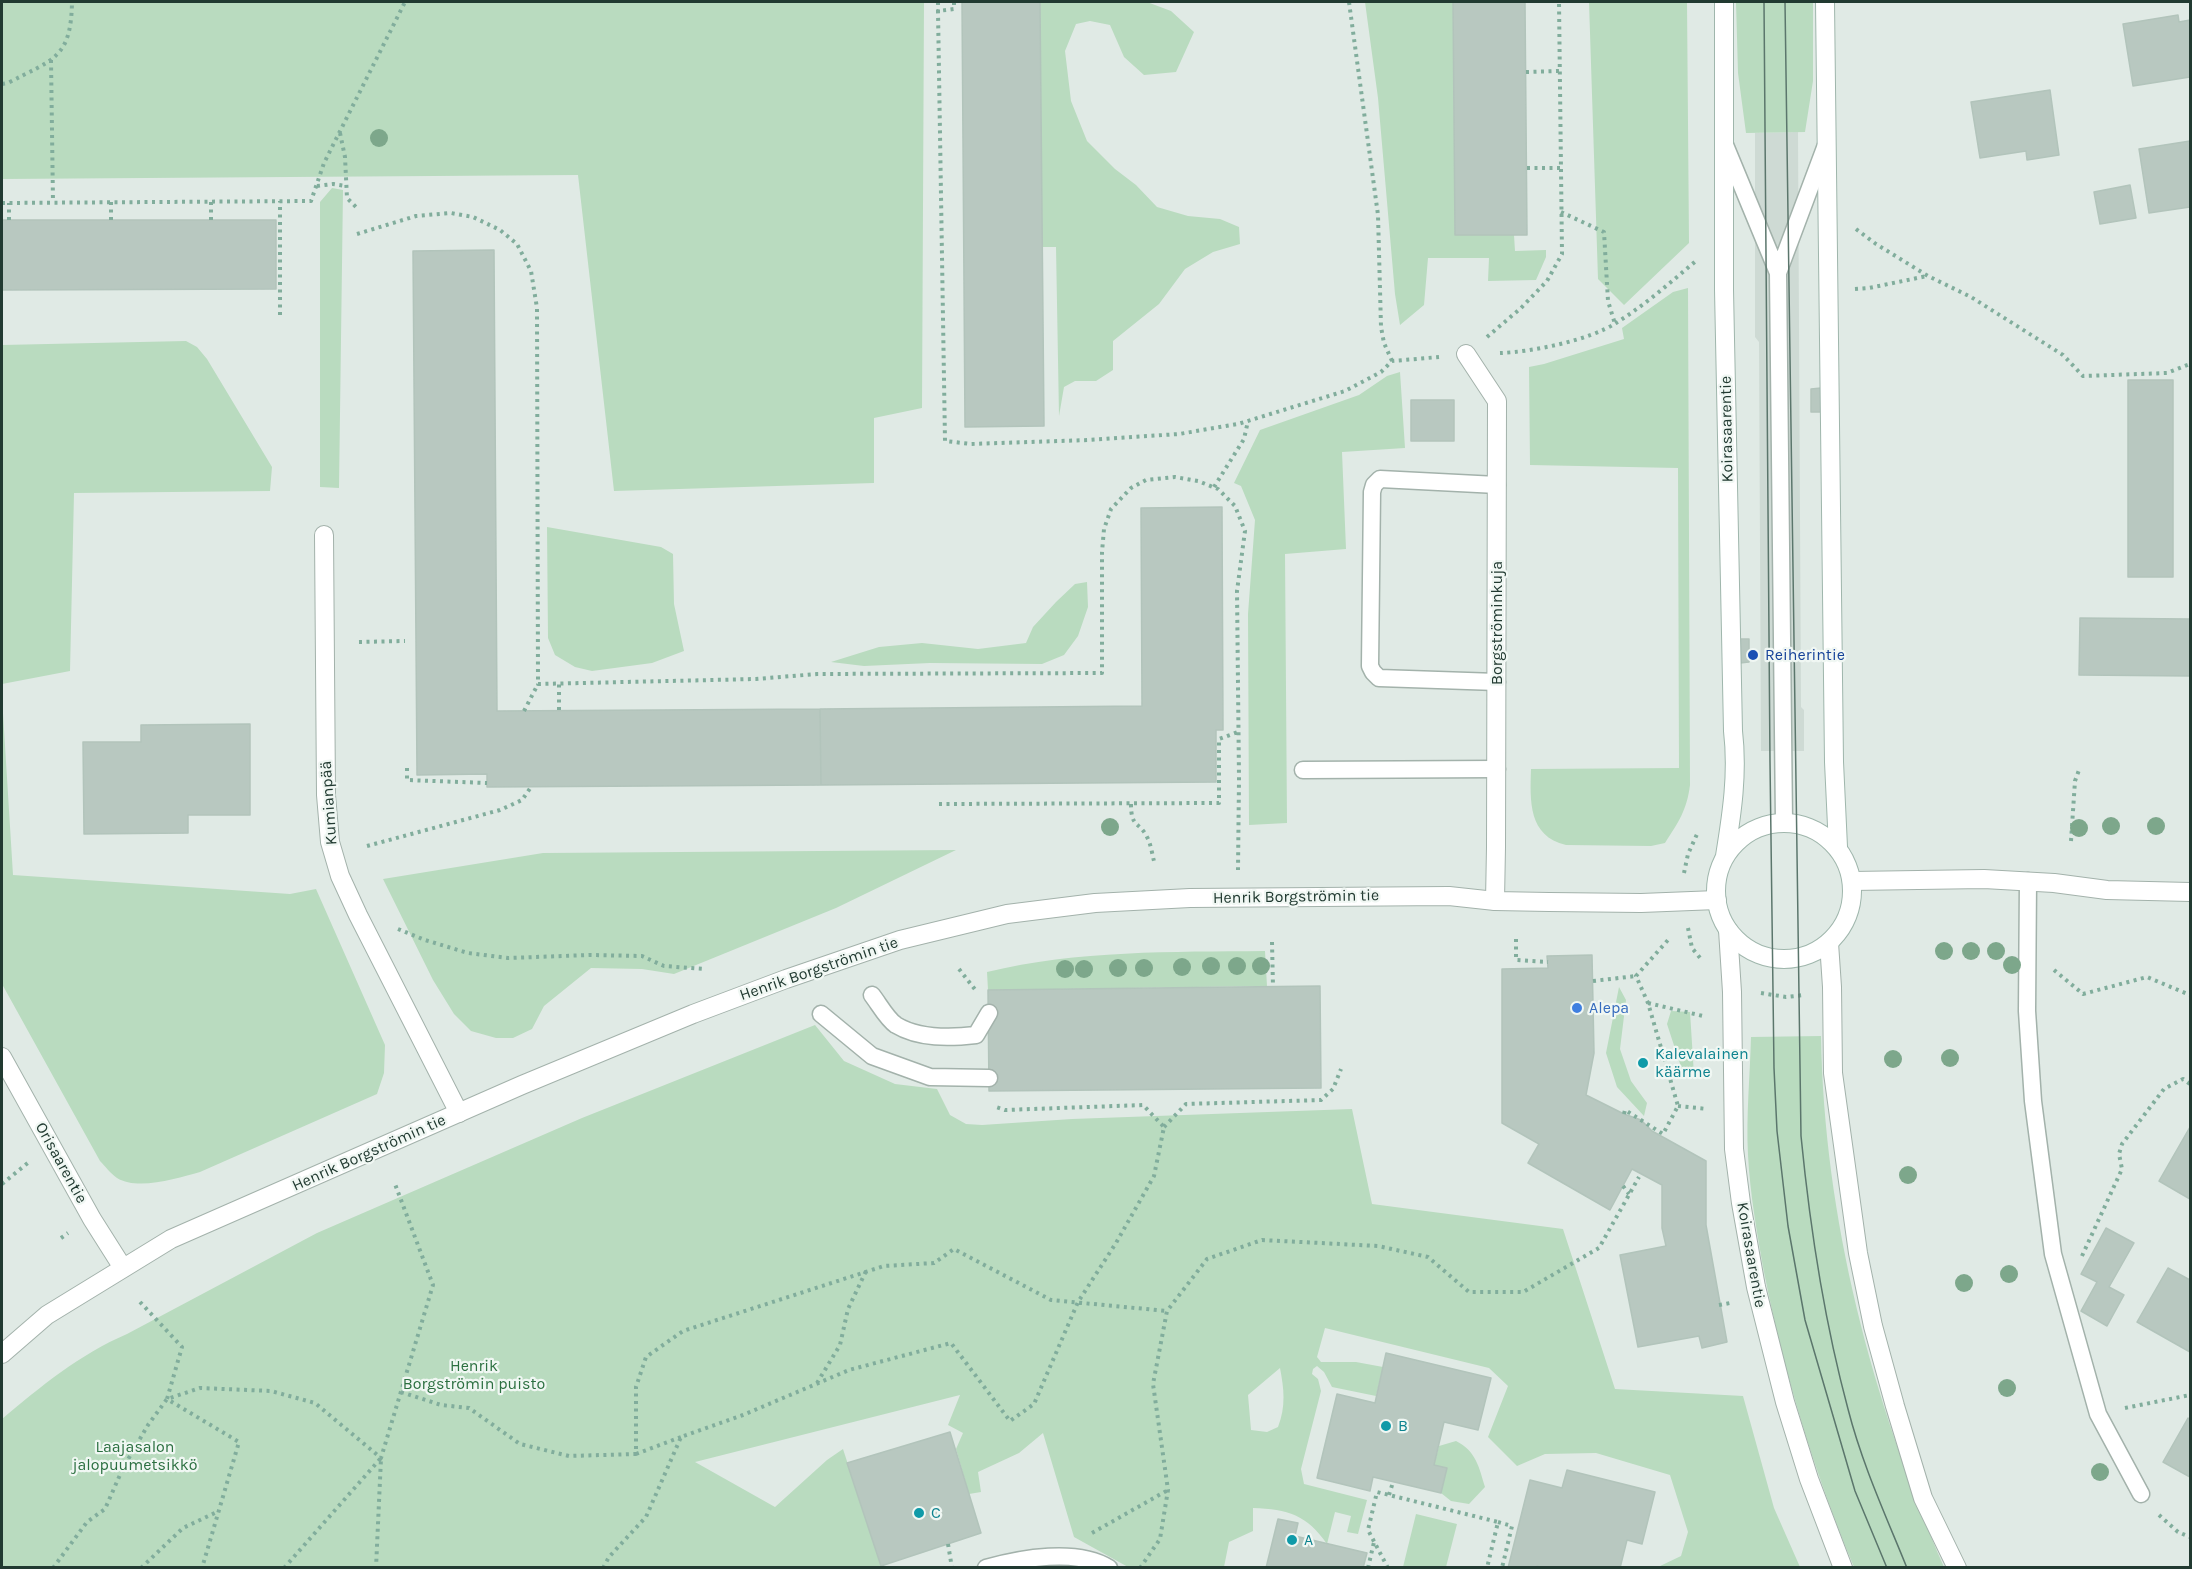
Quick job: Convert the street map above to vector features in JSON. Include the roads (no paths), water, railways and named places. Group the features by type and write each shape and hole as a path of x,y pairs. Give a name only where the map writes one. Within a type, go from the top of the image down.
{"street":[{"name":"Koirasaarentie","path":"1724,2 1724,290 1733,719 1736,763 1735,796 1725,856"},
{"path":"1825,2 1833,742 1838,847"},
{"name":"Borgströminkuja","path":"1466,354 1497,401 1495,901"},
{"name":"Kumianpää","path":"324,535 326,795 330,842 340,876 358,915 459,1113"},
{"path":"1784,822 1802,824 1818,831 1838,847 1847,863 1853,893 1848,915 1837,935 1829,943 1808,955 1785,959 1772,958 1747,948 1728,930 1720,916 1716,900 1716,885 1725,856 1737,841 1752,830 1771,823 1784,822"},
{"path":"1852,881 1984,879 2028,881 2107,890 2190,892"},
{"name":"Henrik Borgströmin tie","path":"2,1354 47,1315 171,1239 693,1014 900,940 1007,914 1084,904 1239,898 1449,896 1495,901 1641,903 1716,900"},
{"name":"Koirasaarentie","path":"1728,930 1734,1149 1756,1287 1785,1402 1809,1479 1843,1568"},
{"path":"1829,943 1833,1072 1849,1194 1866,1295 1895,1406 1923,1498 1957,1568"},
{"name":"Orisaarentie","path":"2,1057 92,1219 123,1268"}],"lane":[{"path":"1784,822 1778,273 1827,141"},
{"path":"1725,145 1778,273"},
{"path":"1497,485 1380,479 1374,485 1372,492 1370,666 1379,678 1497,682"},
{"path":"1303,770 1497,769"},
{"path":"2028,881 2027,1011 2033,1101 2053,1254 2098,1414 2141,1494"},
{"path":"872,995 895,1024 915,1033 948,1038 976,1035 988,1013"},
{"path":"821,1014 872,1056 930,1077 989,1078"},
{"path":"986,1568 1011,1561 1053,1556 1100,1562 1109,1568"}],"tram line":[{"path":"1764,2 1770,762 1774,1068 1777,1131 1788,1226 1805,1320 1855,1491 1887,1568"},
{"path":"1785,2 1801,1136 1819,1274 1839,1375 1860,1450 1907,1568"}],"place":[{"name":"Reiherintie","path":"1753,655"},
{"name":"Alepa","path":"1577,1008"},
{"name":"Kalevalainen käärme","path":"1643,1063"},
{"name":"B","path":"1386,1426"},
{"name":"C","path":"919,1513"},
{"name":"A","path":"1292,1540"}],"park label":[{"name":"Henrik Borgströmin puisto","path":"474,1375"},
{"name":"Laajasalon jalopuumetsikkö","path":"135,1456"}]}
